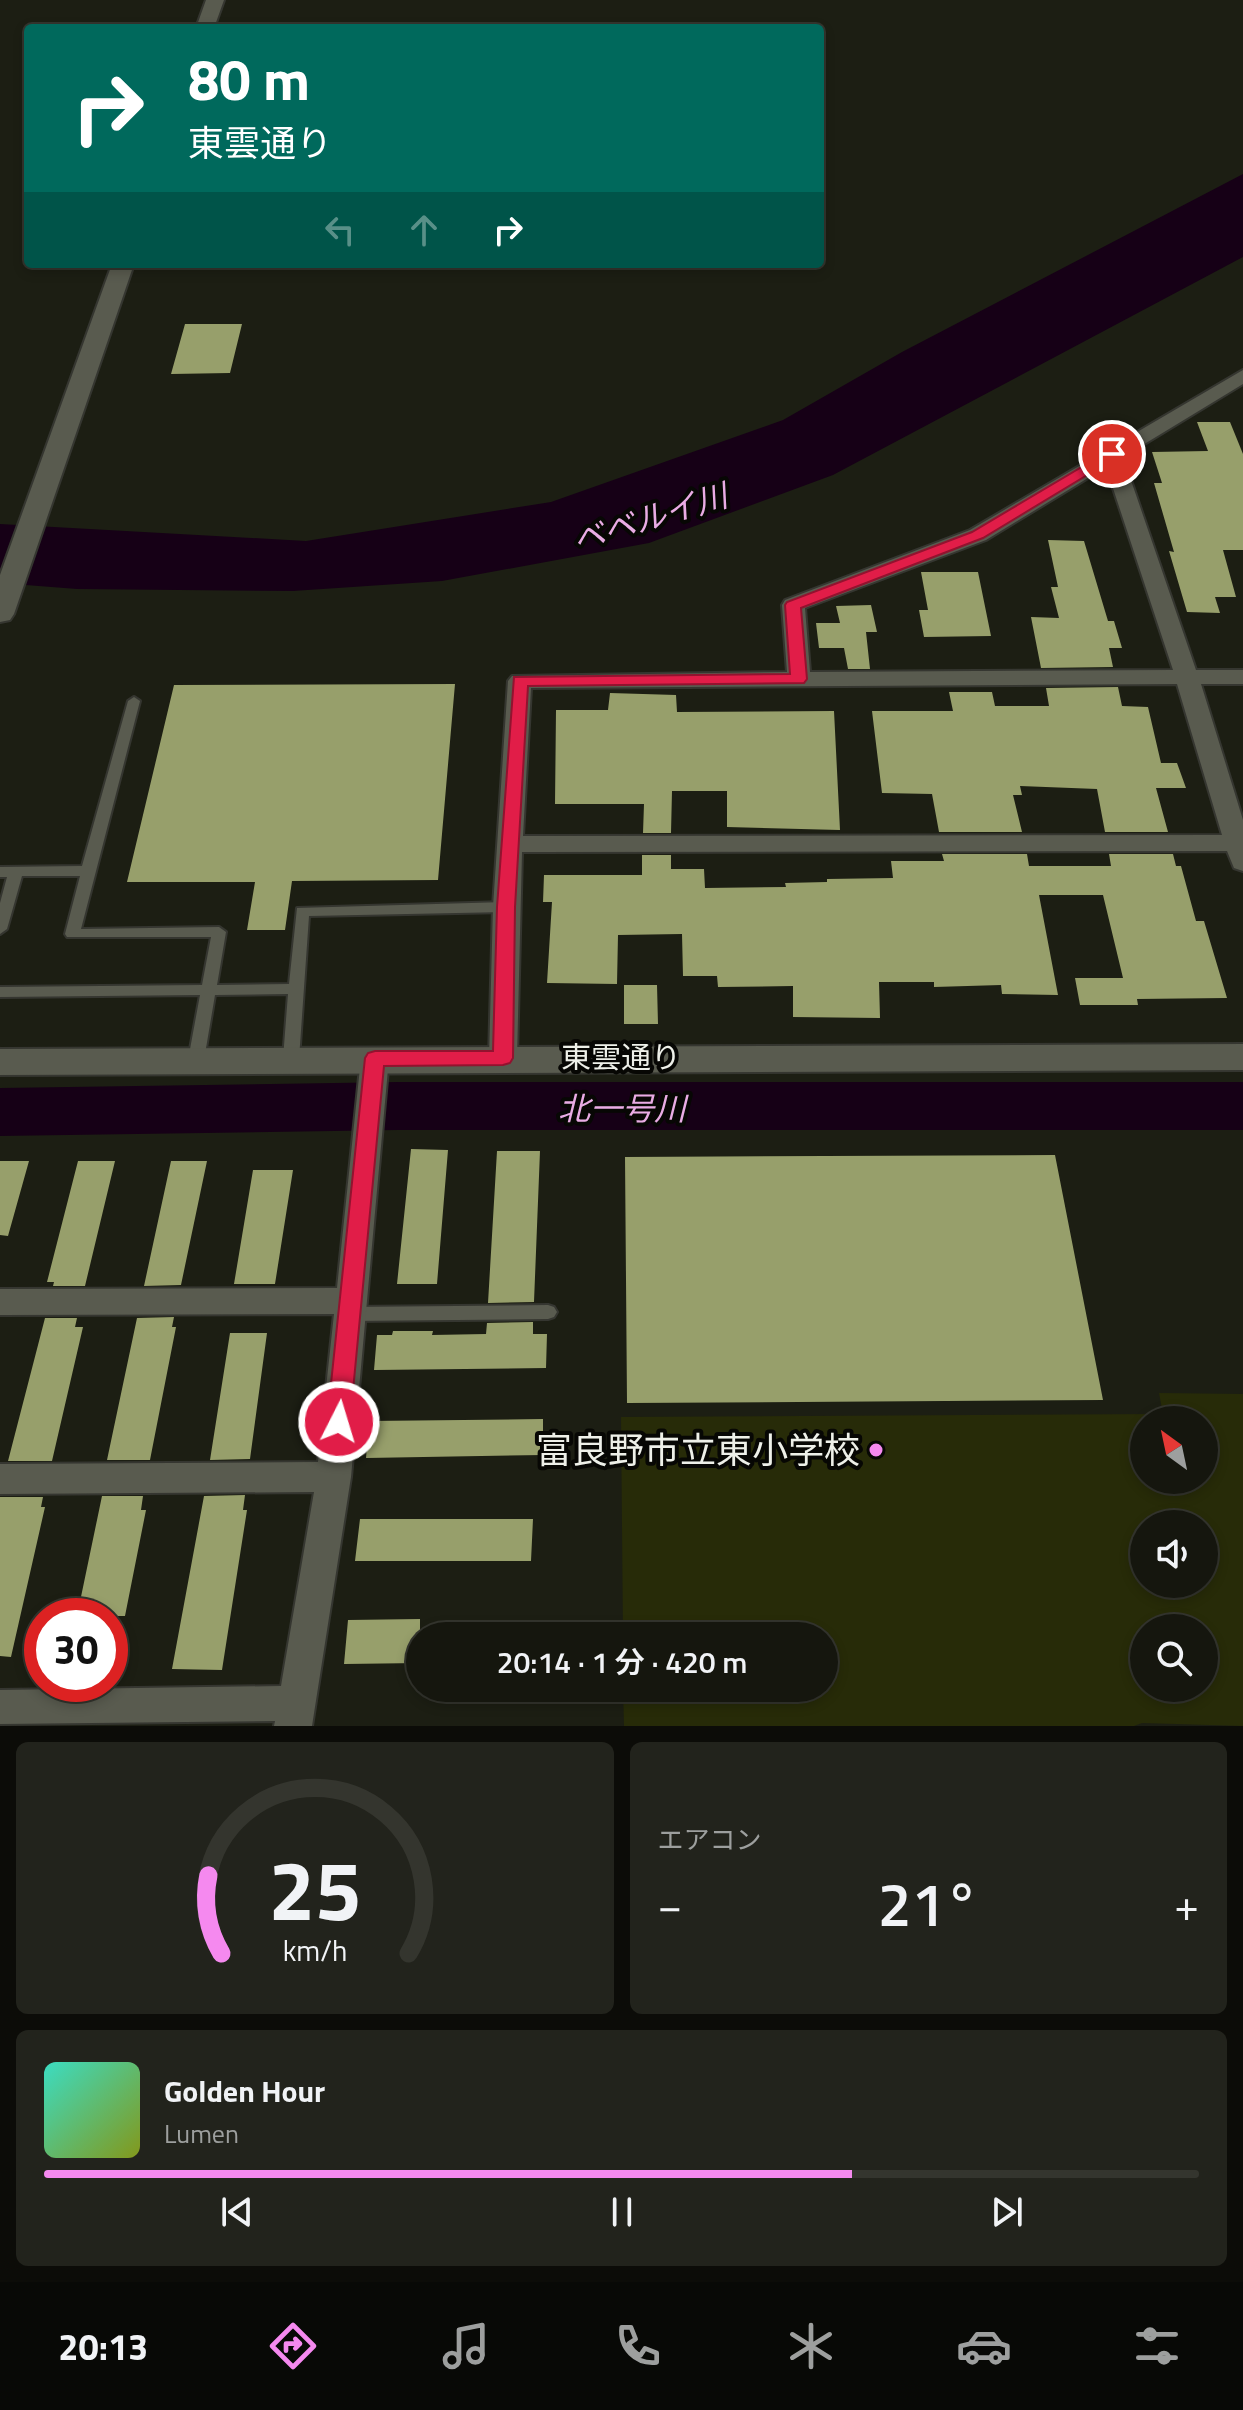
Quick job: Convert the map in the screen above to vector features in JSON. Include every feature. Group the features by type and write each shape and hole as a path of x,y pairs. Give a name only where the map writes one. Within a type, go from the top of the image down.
{"street":[{"path":"206,24 215,0"},
{"path":"0,614 122,268"},
{"path":"799,679 793,605 978,535 1243,376"},
{"path":"510,844 1241,850 1112,454"},
{"path":"503,1058 506,907 520,681 1243,677"},
{"name":"東雲通り","path":"0,1062 375,1058 1243,1057"},
{"path":"0,1707 295,1714 334,1477 375,1058"},
{"path":"0,1302 349,1307"},
{"path":"0,1479 334,1477"}],"lane":[{"path":"134,701 72,934 219,932 196,1060"},
{"path":"0,929 16,871"},
{"path":"0,872 88,871"},
{"path":"291,1059 302,911 506,907"},
{"path":"0,992 296,989"},
{"path":"349,1307 548,1312"}],"green space":[{"path":"1159,1393 1243,1394 1243,1726 1142,1723 1134,1726 624,1726 623,1702 838,1702 838,1622 623,1622 621,1417 1130,1414 1130,1494 1218,1494 1218,1406 1161,1406"}],"water":[{"name":"ベベルイ川","path":"1243,174 1243,257 833,475 649,543 442,581 293,591 77,589 0,583 0,524 306,541 551,502 783,420 902,352"}],"building":[{"path":"185,324 242,324 230,373 171,374"},
{"path":"1197,422 1230,422 1243,454 1243,550 1223,550 1236,597 1215,597 1220,613 1187,612 1154,483 1162,483 1152,452 1208,451"},
{"path":"1048,540 1084,541 1108,621 1114,621 1122,648 1109,648 1113,667 1041,668 1031,617 1059,618 1051,587 1058,587"},
{"path":"921,572 978,572 991,636 924,637 919,610 928,610"},
{"path":"871,605 877,632 866,632 870,669 848,669 844,648 819,648 816,623 840,623 836,606"},
{"path":"455,684 438,880 292,881 285,930 247,930 255,882 127,882 174,685"},
{"path":"1118,687 1122,706 1148,707 1161,763 1177,763 1186,788 1156,788 1168,832 1105,832 1097,789 1020,786 1022,795 1013,795 1022,832 939,832 932,794 882,793 872,711 953,711 949,692 992,692 995,706 1049,706 1046,688"},
{"path":"610,693 676,695 677,712 834,711 840,830 727,827 727,791 672,791 671,833 643,833 644,804 555,804 556,710 608,710"},
{"path":"942,854 1027,854 1029,866 1111,866 1109,854 1173,854 1176,866 1181,866 1196,921 1204,921 1227,998 1137,999 1138,1005 1080,1005 1075,978 1123,978 1103,895 1039,895 1058,995 1002,994 1001,985 934,987 934,982 879,982 880,1018 793,1017 793,986 718,987 717,976 683,976 682,934 618,935 617,984 547,983 552,902 543,902 544,875 642,875 642,855 671,855 671,869 704,869 705,888 786,887 785,883 827,882 827,879 893,878 891,861 944,861"},
{"path":"624,985 657,985 658,1024 624,1024"},
{"path":"411,1149 448,1150 437,1284 397,1284"},
{"path":"497,1151 540,1151 534,1302 488,1303"},
{"path":"1055,1155 1103,1400 627,1403 625,1157"},
{"path":"0,1161 29,1161 8,1236 0,1235"},
{"path":"78,1161 115,1161 85,1286 53,1286 54,1282 47,1282"},
{"path":"171,1161 207,1161 181,1285 144,1286"},
{"path":"253,1170 293,1170 275,1284 234,1284"},
{"path":"174,1317 172,1327 176,1327 150,1460 107,1460 137,1318"},
{"path":"45,1318 77,1318 75,1327 83,1327 52,1461 8,1461"},
{"path":"533,1322 533,1334 547,1334 546,1368 374,1370 377,1335 392,1335 393,1331 433,1331 432,1335 486,1334 487,1323"},
{"path":"230,1333 267,1333 250,1459 210,1460"},
{"path":"543,1419 543,1455 366,1458 369,1421"},
{"path":"245,1495 243,1510 247,1510 222,1670 172,1669 204,1496"},
{"path":"102,1496 143,1496 141,1510 146,1510 128,1601 128,1598 81,1598"},
{"path":"0,1497 43,1497 41,1507 45,1507 11,1657 0,1656"},
{"path":"360,1519 533,1519 531,1561 355,1561"},
{"path":"420,1619 420,1622 406,1622 406,1663 344,1664 348,1620"}],"waterway":[{"name":"北一号川","path":"0,1112 398,1106 1243,1106"}],"place":[{"name":"富良野市立東小学校","path":"876,1450"}],"route":[{"path":"339,1422 375,1058 503,1058 506,907 520,681 799,679 793,605 978,535 1112,454"}]}
